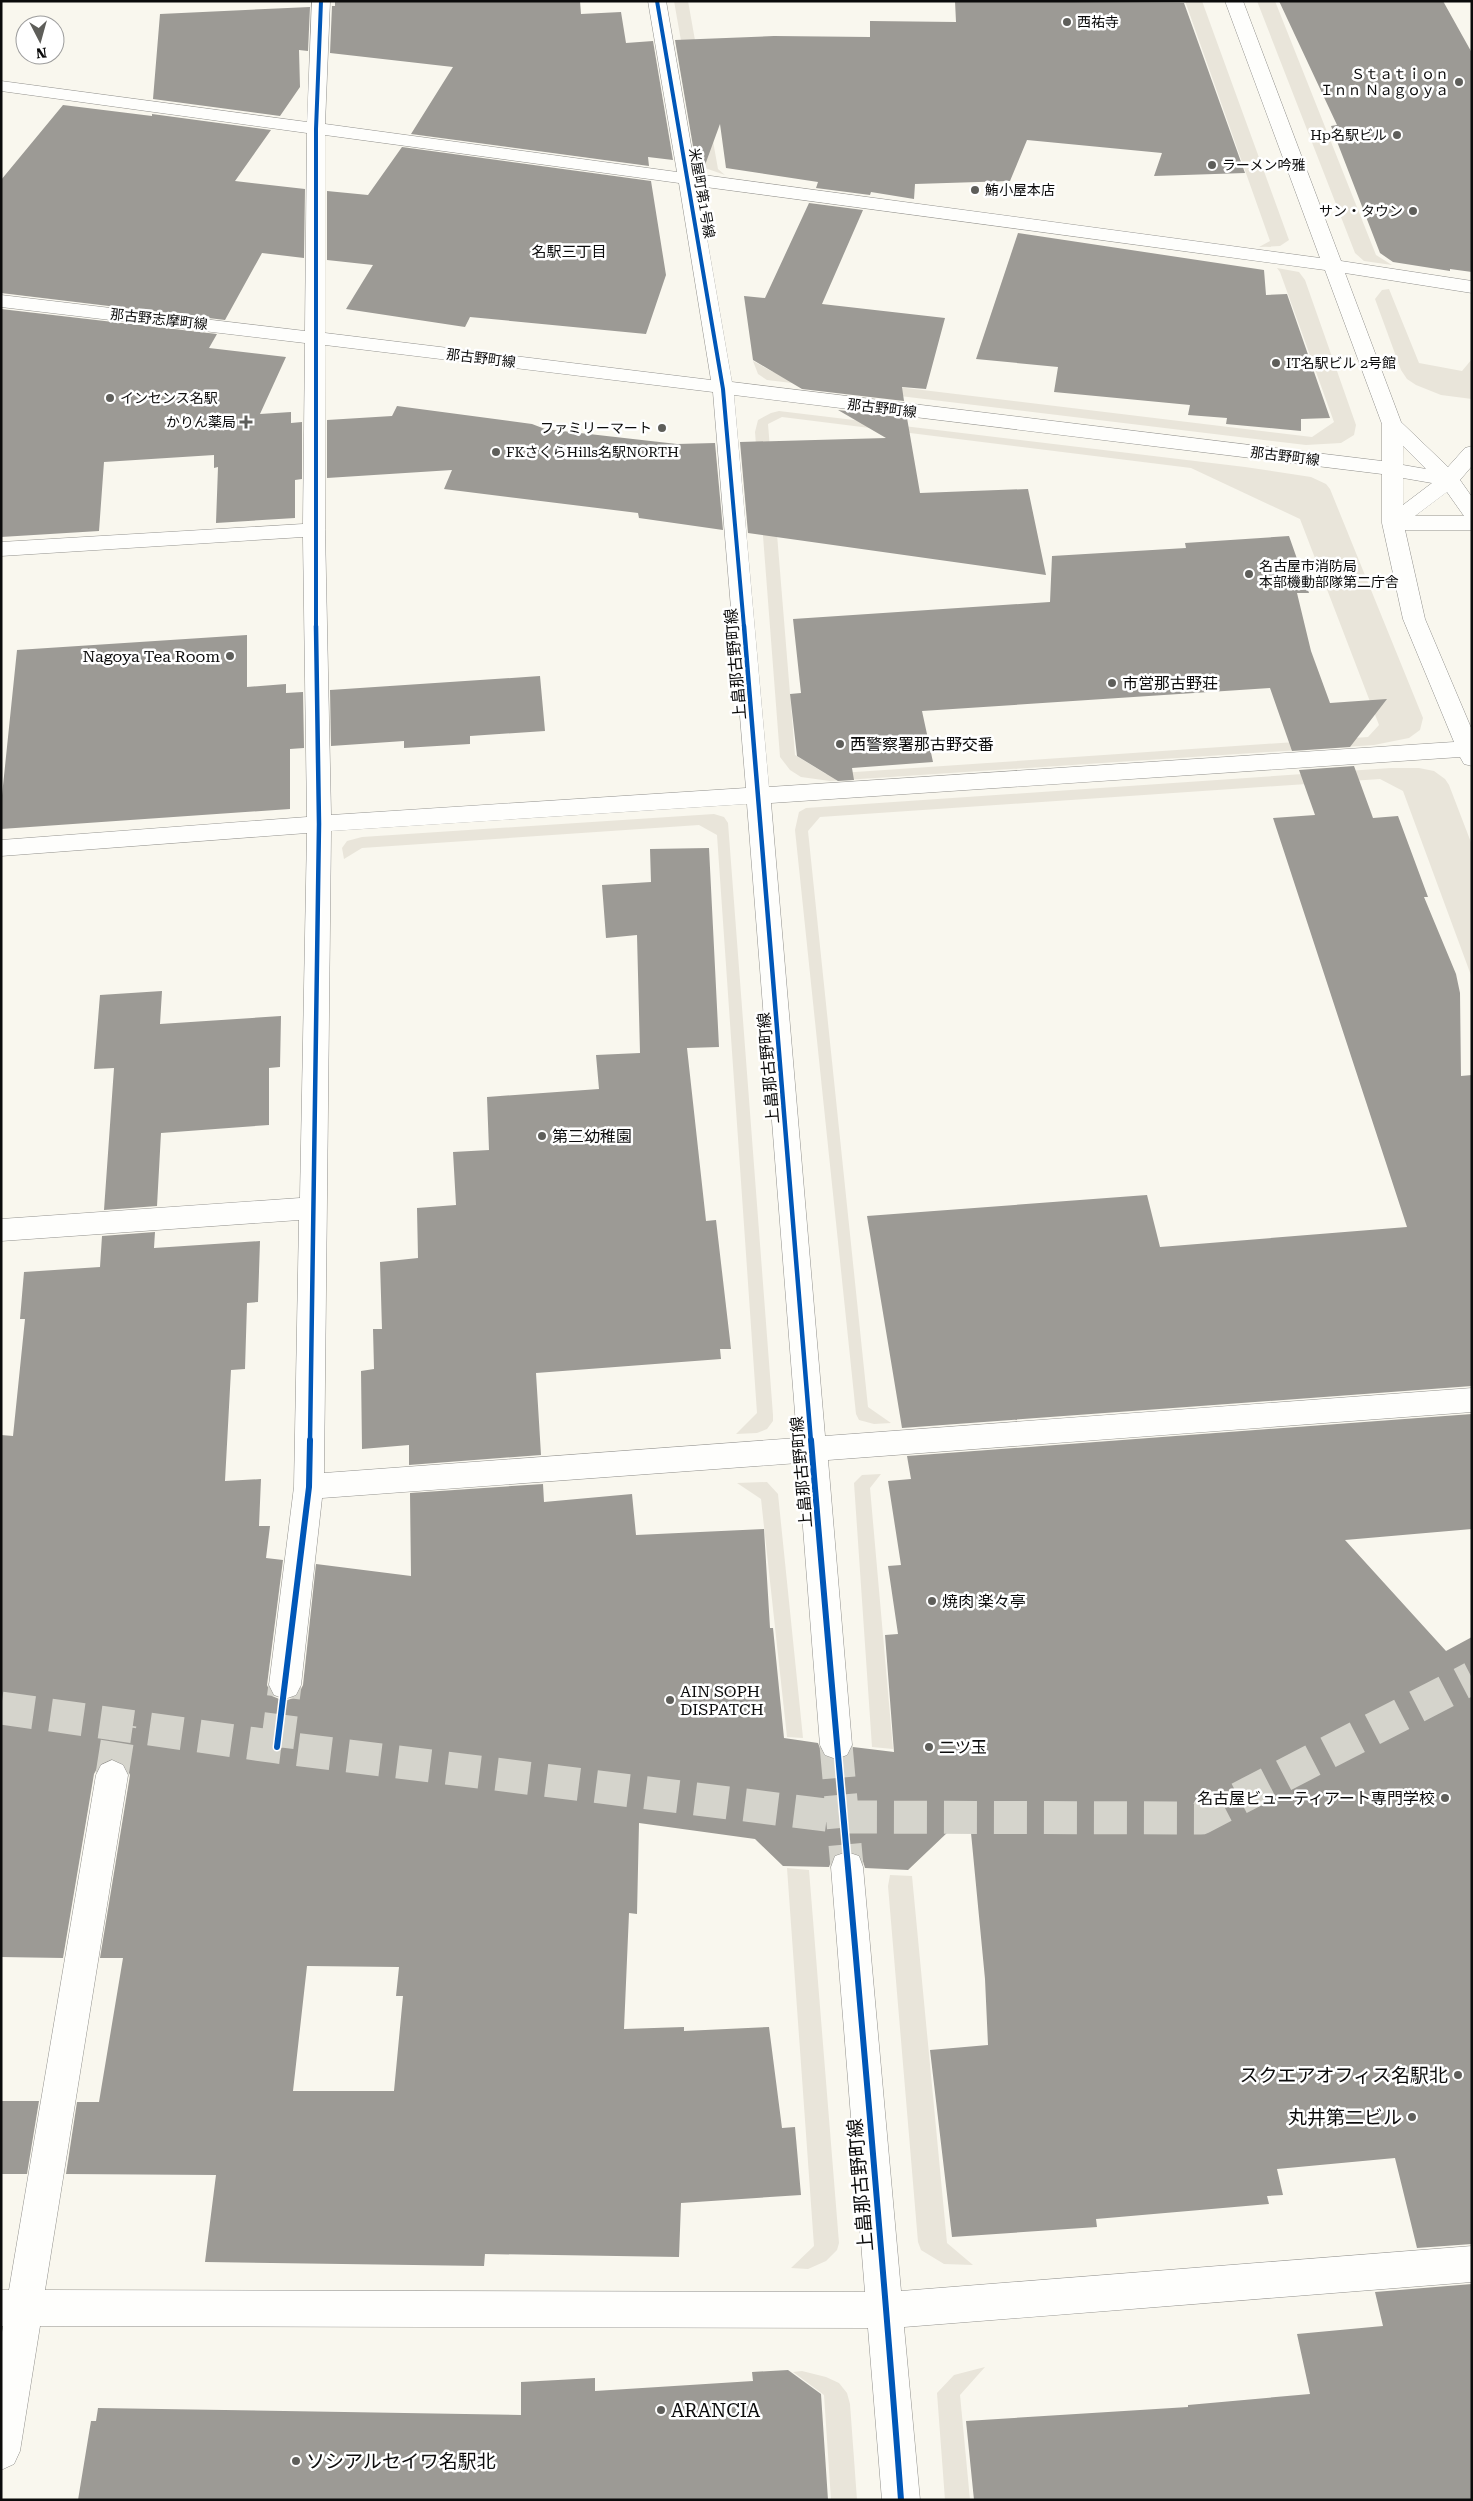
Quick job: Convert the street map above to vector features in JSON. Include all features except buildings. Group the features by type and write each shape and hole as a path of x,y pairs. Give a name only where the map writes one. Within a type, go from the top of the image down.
{"street":[{"path":"285,1685 309,1487 319,824 314,530 316,129 321,1"},
{"name":"米屋町第1号線","path":"657,1 723,389"},
{"path":"1,848 319,824 1470,753 1414,619 1393,523 1392,424 1335,266 1234,1"},
{"path":"1,86 1335,266 1472,287"},
{"name":"那古野志摩町線","path":"1,301 316,337"},
{"name":"那古野町線","path":"316,337 723,389 1392,469 1449,480"},
{"name":"上畠那古野町線","path":"723,389 759,796 836,1745"},
{"path":"1392,424 1449,480 1472,512"},
{"path":"1393,523 1449,480 1472,452"},
{"path":"1393,523 1472,523"},
{"path":"1,549 314,530"},
{"path":"1,1230 313,1208"},
{"path":"309,1487 1472,1400"},
{"path":"1,2450 13,2308 112,1775"},
{"name":"上畠那古野町線","path":"847,1867 887,2310 901,2500"},
{"path":"13,2308 887,2310 1472,2264"}],"shaded area":[{"path":"674,1 688,1 718,169 725,175 705,168"},
{"path":"1185,1 1202,1 1289,240 1280,246 1259,247 1270,241"},
{"path":"1257,1 1275,1 1376,255 1392,265 1364,261 1355,253"},
{"path":"1277,268 1299,272 1305,280 1356,425 1354,435 1341,443 1306,445 767,380 758,374 753,361 773,372 1312,437 1334,422"},
{"path":"1389,289 1419,363 1462,371 1472,359 1472,399 1441,395 1416,385 1407,379 1401,370 1375,299 1382,290"},
{"path":"779,411 1245,467 1311,477 1326,484 1330,489 1423,718 1420,730 1409,738 1374,745 830,781 801,777 790,770 780,757 755,432 758,420","holes":["782,417 1191,468 1300,519 1379,725 1368,737 826,774 795,755 768,424"]},
{"path":"1391,768 1419,768 1434,771 1445,779 1449,785 1472,845 1472,978 1403,791 1380,779 820,817 808,831 868,1407 891,1423 874,1424 859,1420 856,1414 795,830 799,812 806,808"},
{"path":"714,814 724,817 728,823 773,1415 773,1421 767,1429 757,1433 736,1434 757,1413 717,835 699,825 362,848 344,859 342,848 347,841 362,837"},
{"path":"881,1474 870,1488 893,1749 872,1747 854,1483 862,1475"},
{"path":"767,1482 778,1494 803,1738 787,1737 761,1499 737,1483"},
{"path":"787,1868 809,1870 839,2243 837,2250 826,2261 808,2269 791,2268 814,2246"},
{"path":"890,1875 912,1876 947,2243 973,2265 944,2264 921,2250 918,2242 888,1886"},
{"path":"985,2367 960,2395 970,2500 945,2500 937,2393 954,2375"},
{"path":"802,2371 826,2377 839,2383 847,2393 850,2404 857,2500 831,2500 824,2395 793,2372"}],"tunnel":[{"path":"842,1817 1201,1818 1472,1678"},
{"path":"277,1747 285,1685"},
{"path":"1,1708 120,1725"},
{"path":"112,1775 120,1725"},
{"path":"120,1725 277,1747"},
{"path":"836,1745 842,1817"},
{"path":"277,1747 842,1817"},
{"path":"842,1817 847,1867"}],"cycle path":[{"path":"277,1747 309,1487 319,824 314,530 316,129 321,1"},
{"path":"657,1 723,389 766,883 836,1745 887,2310 901,2500"}],"place":[{"name":"西祐寺","path":"1067,22"},
{"name":"Ｓｔａｔｉｏｎ Ｉｎｎ Ｎａｇｏｙａ","path":"1459,82"},
{"name":"Hp名駅ビル","path":"1397,135"},
{"name":"ラーメン吟雅","path":"1212,165"},
{"name":"鮪小屋本店","path":"975,190"},
{"name":"サン・タウン","path":"1413,211"},
{"name":"IT名駅ビル 2号館","path":"1276,363"},
{"name":"インセンス名駅","path":"110,398"},
{"name":"かりん薬局","path":"246,422"},
{"name":"ファミリーマート","path":"662,428"},
{"name":"FKさくらHills名駅NORTH","path":"496,452"},
{"name":"名古屋市消防局 本部機動部隊第二庁舎","path":"1249,574"},
{"name":"Nagoya Tea Room","path":"230,656"},
{"name":"市営那古野荘","path":"1112,683"},
{"name":"西警察署那古野交番","path":"840,744"},
{"name":"第三幼稚園","path":"542,1136"},
{"name":"焼肉 楽々亭","path":"932,1601"},
{"name":"AIN SOPH DISPATCH","path":"670,1700"},
{"name":"二ツ玉","path":"929,1747"},
{"name":"名古屋ビューティアート専門学校","path":"1445,1798"},
{"name":"スクエアオフィス名駅北","path":"1458,2075"},
{"name":"丸井第二ビル","path":"1412,2117"},
{"name":"ARANCIA","path":"661,2410"},
{"name":"ソシアルセイワ名駅北","path":"296,2461"}],"district":[{"name":"名駅三丁目","path":"569,252"}]}
